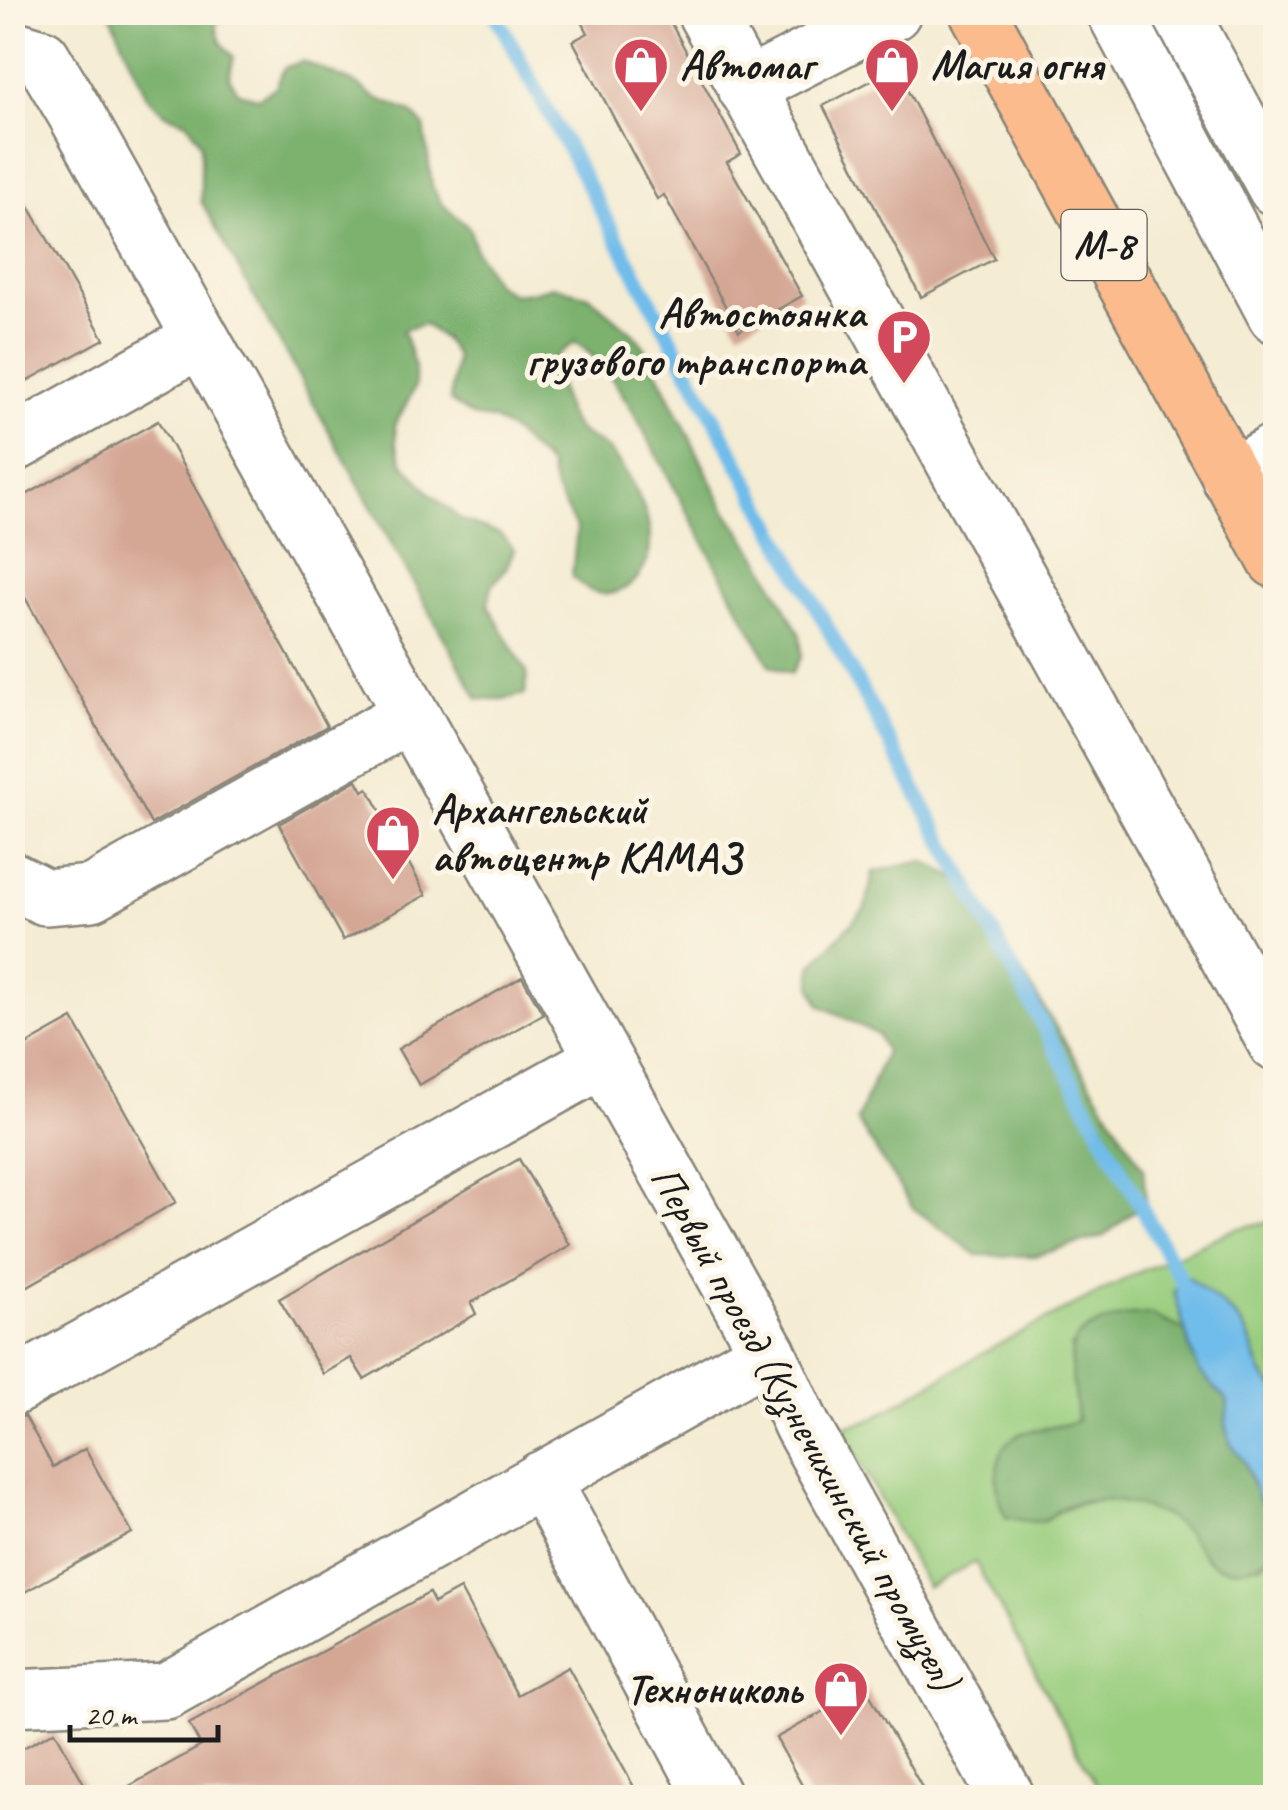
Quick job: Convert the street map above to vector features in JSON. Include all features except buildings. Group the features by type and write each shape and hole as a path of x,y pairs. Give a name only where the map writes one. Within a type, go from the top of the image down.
{"main road":[{"name":"М-8","path":"978,12 1253,465 1276,560"}],"street":[{"path":"705,12 1276,1044"},
{"path":"746,88 893,12"},
{"path":"1115,12 1276,314"},
{"path":"1180,12 1276,188"},
{"name":"Первый проезд (Кузнечихинский промузел)","path":"12,48 42,57 768,1354 802,1426 1006,1798"},
{"path":"12,444 201,340"},
{"path":"12,880 45,898 92,893 410,715"},
{"path":"12,1388 602,1060"},
{"path":"12,1698 166,1691 768,1354"},
{"path":"542,1480 714,1798"}],"green space":[{"path":"110,13 261,13 215,23 221,42 234,57 229,77 239,93 258,98 276,87 284,68 303,61 411,112 424,126 432,186 442,204 470,229 475,249 495,283 512,294 553,286 589,296 635,335 647,351 725,509 761,561 800,635 802,656 791,674 770,665 634,413 594,357 575,342 557,355 563,403 576,428 609,451 622,468 646,514 650,546 639,576 624,589 607,594 591,591 572,577 577,529 555,489 549,466 514,433 494,420 472,416 450,401 456,356 443,338 424,324 403,330 415,367 415,387 395,425 403,463 461,520 500,534 514,550 492,586 488,605 527,673 525,694 478,699 201,201 201,142 187,122 166,114 147,97"},
{"path":"923,861 967,884 1143,1168 1146,1201 1104,1236 1035,1256 977,1255 913,1208 857,1121 885,1052 878,1035 820,1005 812,987 812,966 866,907 873,872"},
{"path":"1275,1220 1275,1389 1263,1374 1242,1325 1187,1277 1174,1291 1187,1331 1071,1346 1078,1421 1058,1429 1021,1433 1000,1474 998,1494 1006,1517 1045,1520 1060,1511 1096,1501 1134,1503 1169,1517 1207,1560 1261,1565 1275,1552 1275,1797 1103,1797 975,1562 927,1587 841,1427 870,1420 990,1349 1137,1273 1235,1229"},
{"path":"1152,1315 1187,1331 1191,1352 1228,1402 1226,1423 1230,1443 1244,1461 1258,1499 1275,1513 1275,1552 1260,1562 1232,1569 1214,1564 1174,1522 1128,1503 1084,1501 1040,1521 1006,1517 997,1483 1005,1448 1023,1433 1077,1421 1071,1361 1078,1337 1106,1321"}],"water":[{"path":"1187,1276 1242,1325 1263,1374 1275,1389 1275,1513 1258,1499 1244,1461 1230,1443 1226,1423 1228,1402 1200,1372 1191,1352 1174,1291"}],"waterway":[{"path":"494,12 1190,1297"}],"place":[{"name":"Автомаг","path":"641,114"},
{"name":"Магия огня","path":"892,114"},
{"name":"Автостоянка грузового транспорта","path":"904,386"},
{"name":"Архангельский автоцентр КАМАЗ","path":"393,882"},
{"name":"Технониколь","path":"841,1738"}]}
